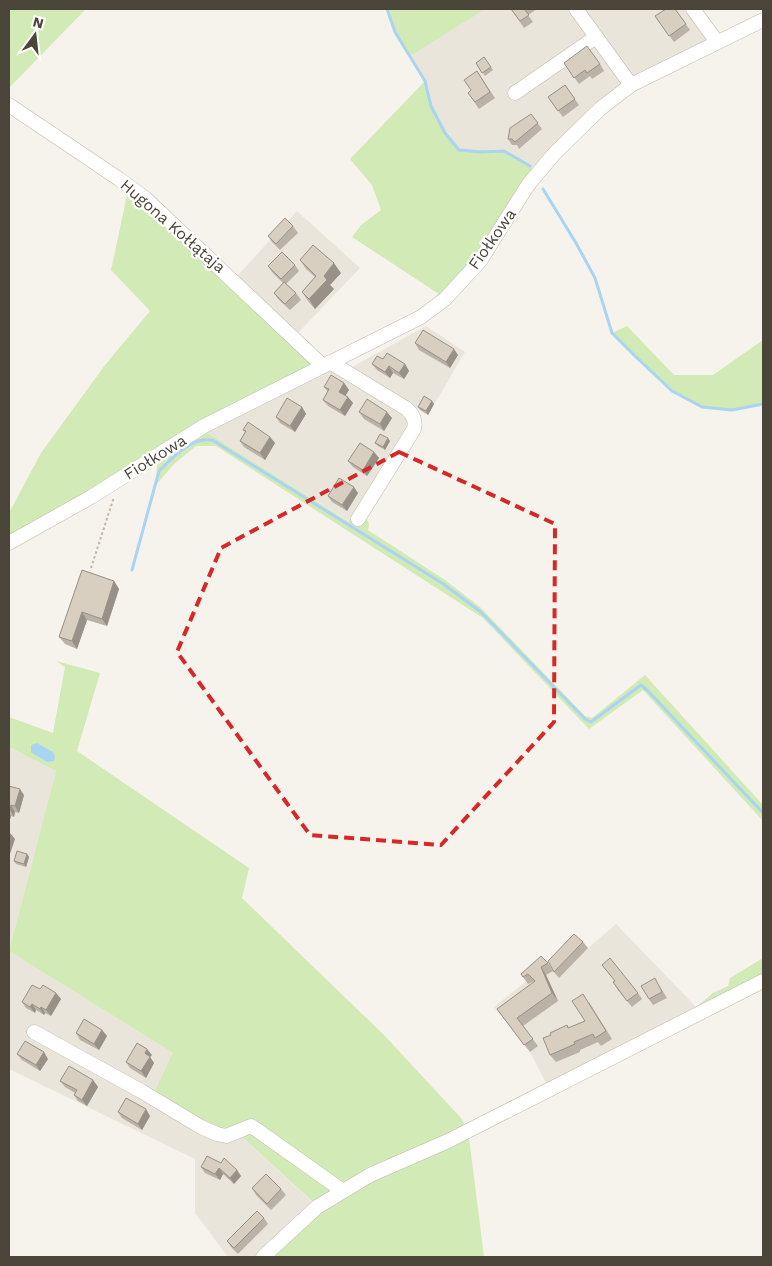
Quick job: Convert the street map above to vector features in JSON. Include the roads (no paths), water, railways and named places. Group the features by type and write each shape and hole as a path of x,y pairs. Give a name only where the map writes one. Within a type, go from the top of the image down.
{"street":[{"path":"576,9 630,85"},
{"path":"693,9 717,42"},
{"name":"Fiołkowa","path":"9,543 91,497 204,426 421,317 445,299 480,261 528,185 554,154 601,108 630,85 763,20"},
{"path":"515,93 596,36"},
{"name":"Hugona Kołłątaja","path":"9,105 145,198 327,364"},
{"path":"327,364 407,409 414,418 414,429 358,519"},
{"path":"263,1257 317,1206 370,1175 448,1141 763,981"},
{"path":"34,1032 141,1090 201,1127 217,1134 226,1136 251,1126 343,1191"}],"water":[{"path":"37,743 53,752 54,761 47,762 31,752 31,745"}],"waterway":[{"path":"387,9 395,32 425,81 431,106 445,133 459,150 481,152 504,151 530,166"},
{"path":"543,189 595,278 612,333 635,356 672,391 702,407 732,410 763,404"},
{"path":"132,570 159,471 191,444 206,440 214,441 442,583 481,612 585,719 591,722 641,685 763,813"}]}
